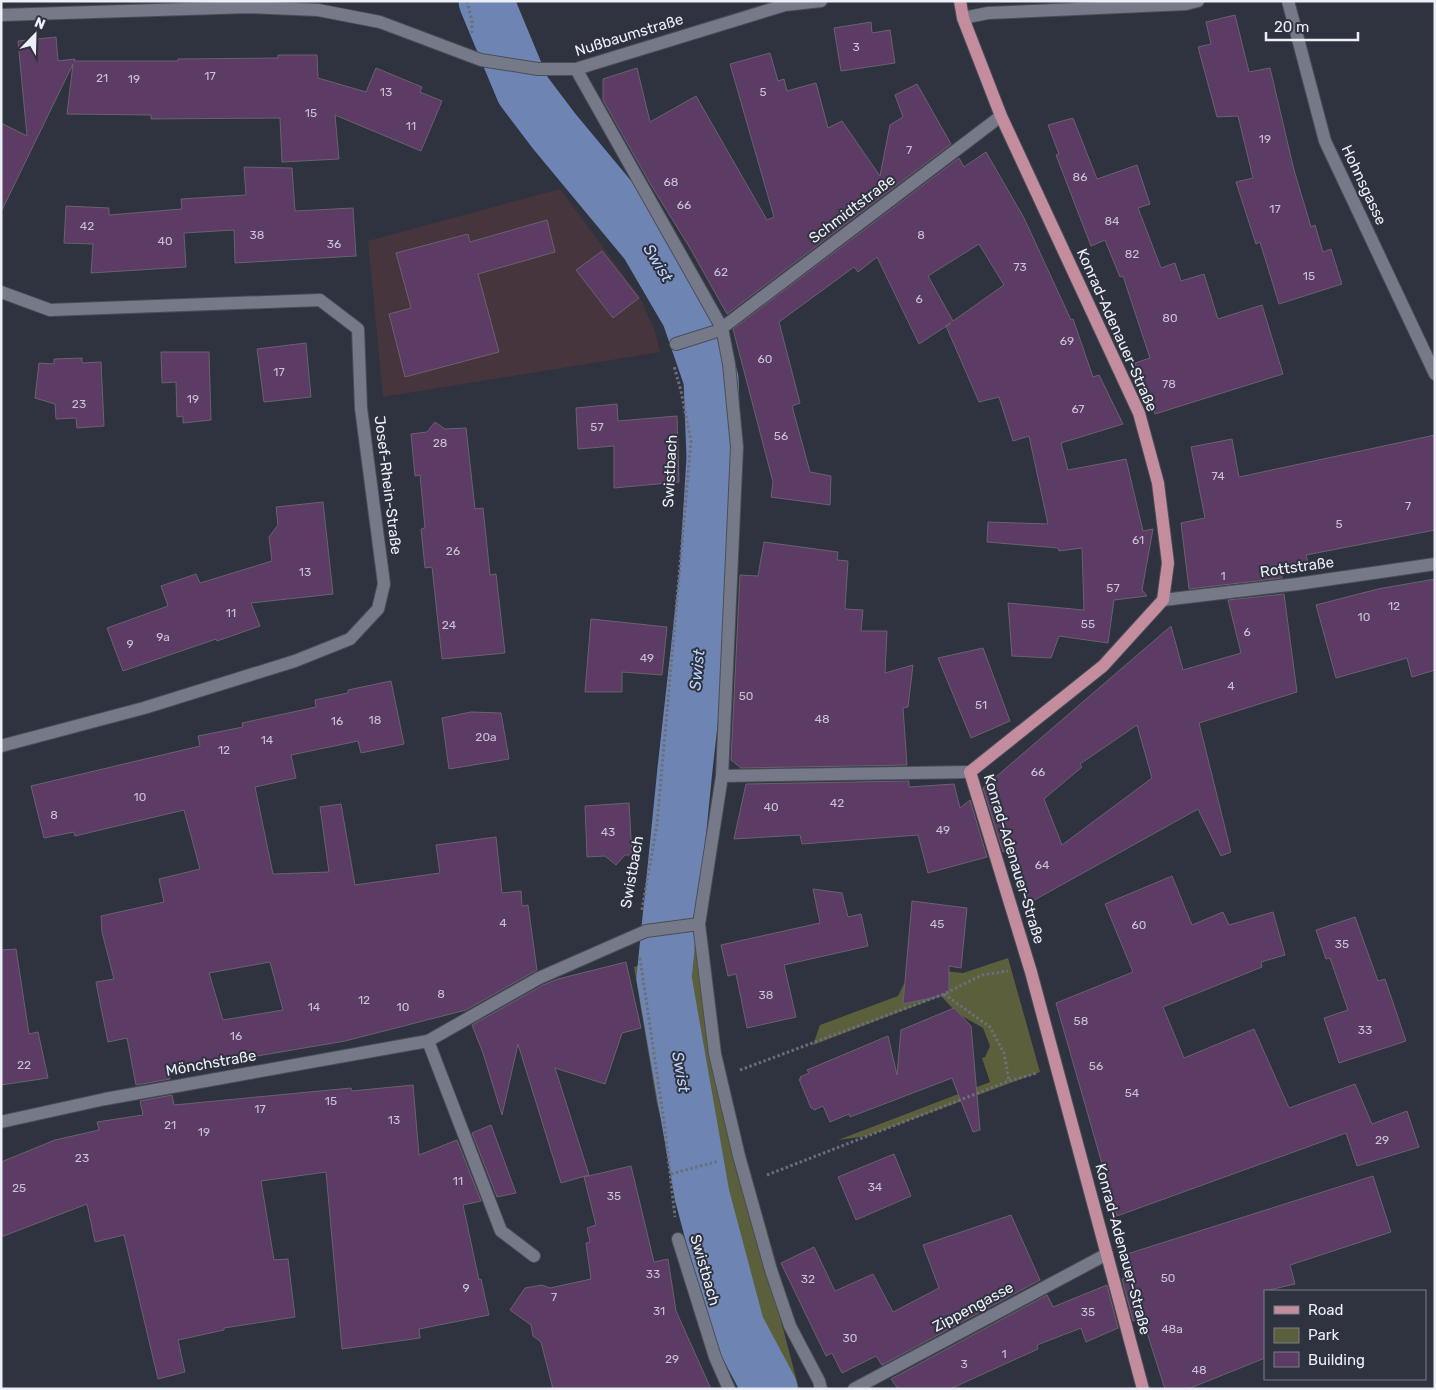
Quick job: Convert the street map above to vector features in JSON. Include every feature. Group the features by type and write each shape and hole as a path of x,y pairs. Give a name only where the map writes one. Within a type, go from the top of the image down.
{"main road":[{"name":"Konrad-Adenauer-Straße","path":"960,1 963,18 1001,116 1139,413 1158,483 1168,563 1163,600 1103,666 970,772 1031,972 1144,1389"}],"street":[{"name":"Nußbaumstraße","path":"1,15 249,6 318,10 380,22 474,58 538,69 576,69 785,5 821,1"},
{"path":"963,18 988,14 1186,4 1198,1"},
{"name":"Hohnsgasse","path":"1288,1 1325,141 1435,374"},
{"path":"576,69 718,330 730,364 737,447 722,776 695,924 715,1054 739,1156 771,1270 790,1326 821,1389"},
{"name":"Schmidtstraße","path":"676,344 718,330 1001,116"},
{"name":"Josef-Rhein-Straße","path":"1,292 50,310 320,300 358,330 361,408 384,584 378,609 350,639 295,661 153,705 1,746"},
{"name":"Rottstraße","path":"1163,600 1297,584 1435,564"},
{"path":"722,776 970,772"},
{"name":"Mönchstraße","path":"1,1122 105,1098 428,1041 539,978 641,934 695,924"},
{"path":"428,1041 501,1231 534,1256"},
{"name":"Swistbach","path":"678,1239 714,1357 729,1389"},
{"name":"Zippengasse","path":"854,1389 1107,1254"}],"path":[{"path":"467,1 472,21 474,58"},
{"name":"Swistbach","path":"672,363 682,391 691,441 657,824 641,934 678,1239"},
{"path":"720,1077 750,1068 944,994 982,975 1012,970 1031,972"},
{"path":"944,994 990,1027 1004,1052 1009,1081"},
{"path":"747,1182 1009,1081 1056,1066"},
{"path":"671,1174 739,1156"}],"shaded area":[{"path":"560,189 639,296 655,331 660,352 383,397 368,241"}],"green space":[{"path":"697,948 708,1044 799,1389 755,1389 707,1280 657,1104 634,967"},
{"path":"1008,958 1040,1072 867,1136 838,1140 990,1082 982,1058 985,1057 990,1046 983,1028 957,1013 941,996 813,1045 820,1025 898,996 904,984 942,987 944,971 963,973"}],"building":[{"path":"1235,15 1249,72 1270,68 1294,170 1311,227 1315,225 1323,252 1331,249 1342,284 1279,304 1260,242 1256,244 1236,182 1253,178 1238,116 1217,117 1198,47 1211,44 1206,22"},
{"path":"871,22 872,33 890,30 895,63 841,71 834,28"},
{"path":"56,37 58,61 75,59 74,61 178,61 178,59 278,58 278,55 317,55 318,78 366,92 376,68 422,87 420,92 442,101 421,151 335,115 339,159 282,162 280,118 151,119 151,115 67,114 73,64 1,212 1,123 27,136 18,41"},
{"path":"770,53 778,81 784,79 787,91 816,83 828,128 842,121 880,176 890,125 903,117 895,95 917,84 951,144 727,314 603,100 603,79 637,68 650,122 696,96 767,220 774,217 730,64"},
{"path":"1073,118 1097,179 1137,165 1150,204 1138,208 1161,268 1175,263 1181,281 1204,274 1218,319 1262,305 1283,374 1155,414 1135,363 1150,358 1123,276 1120,277 1105,240 1091,246 1056,155 1059,154 1048,125"},
{"path":"986,152 1024,218 1071,320 1073,319 1093,377 1099,375 1123,424 1061,443 1068,470 1126,459 1143,531 1153,529 1142,590 1147,596 1114,600 1108,643 1059,636 1051,658 1012,656 1008,603 1084,610 1082,548 1059,551 1058,548 987,542 988,522 1048,524 1029,436 1013,441 999,397 979,402 946,326 919,344 877,257 858,272 854,267 779,322 800,403 792,406 810,472 831,476 830,505 771,497 773,482 733,329 959,158 964,167","holes":["979,244 1004,285 953,321 928,276"]},
{"path":"244,167 292,168 295,211 353,208 356,256 235,263 234,230 184,233 186,267 91,273 93,244 64,243 66,206 109,208 109,215 182,209 181,199 246,195"},
{"path":"547,220 555,252 478,274 499,352 405,377 389,314 411,308 396,253 468,234 470,242"},
{"path":"602,251 639,298 613,318 576,270"},
{"path":"306,343 311,397 264,402 257,349"},
{"path":"161,352 209,352 211,420 183,423 183,416 177,417 176,382 162,383"},
{"path":"82,358 82,363 101,362 104,426 77,428 76,418 56,419 55,404 35,398 39,363 54,364 54,359"},
{"path":"617,404 618,421 677,416 679,482 614,488 614,446 578,449 576,408"},
{"path":"435,422 445,429 466,428 475,509 483,508 490,575 496,574 505,653 442,659 432,567 425,568 421,529 425,528 420,475 415,476 411,434 427,432"},
{"path":"1435,435 1435,530 1306,555 1308,562 1281,568 1282,578 1189,589 1181,523 1205,518 1191,447 1232,439 1239,477"},
{"path":"323,502 333,594 251,603 260,626 123,671 107,628 168,606 161,586 196,574 200,583 272,561 269,537 278,525 276,507"},
{"path":"764,542 838,552 837,560 848,561 845,609 863,610 861,631 887,631 885,673 913,665 908,707 903,708 907,765 741,768 731,760 740,575 758,576"},
{"path":"1435,579 1435,670 1412,677 1407,658 1336,678 1316,605 1378,589"},
{"path":"1284,594 1297,692 1199,723 1231,852 1221,856 1198,809 1029,903 1014,849 1003,852 983,788 1171,626 1183,670 1241,653 1228,600","holes":["1137,725 1152,778 1062,845 1044,799 1082,767 1080,764"]},
{"path":"591,619 667,627 662,675 622,672 622,692 585,692"},
{"path":"983,648 1010,721 971,738 938,658"},
{"path":"391,681 404,744 361,753 358,741 291,755 296,778 255,787 273,874 329,872 320,807 341,804 355,885 440,873 436,845 496,837 502,893 521,891 522,906 528,905 537,970 466,1010 345,1041 169,1071 170,1079 136,1085 127,1038 108,1042 96,982 114,979 102,932 101,916 164,902 159,879 200,869 184,810 75,836 74,832 44,838 31,786 200,746 198,736 243,727 242,723 316,707 315,700 348,693 348,690","holes":["270,962 283,1010 223,1020 209,973"]},
{"path":"471,712 501,713 509,759 449,769 442,718"},
{"path":"909,781 909,787 954,784 960,808 970,800 987,857 928,873 918,835 802,844 800,835 734,839 746,784"},
{"path":"629,803 632,855 625,855 616,865 605,856 587,857 585,806"},
{"path":"1172,876 1192,925 1223,912 1229,925 1273,912 1285,955 1261,962 1262,967 1163,1007 1184,1058 1254,1029 1289,1108 1355,1084 1372,1124 1407,1111 1419,1147 1357,1166 1346,1133 1117,1216 1056,1003 1133,972 1105,904"},
{"path":"813,889 842,893 848,917 861,914 868,946 784,965 796,1017 747,1028 736,974 728,976 721,945 820,923"},
{"path":"912,901 967,908 961,968 949,966 949,994 903,1004"},
{"path":"1355,917 1378,981 1385,979 1406,1041 1339,1063 1324,1018 1348,1010 1330,958 1326,959 1316,930"},
{"path":"16,949 29,1034 38,1032 48,1078 1,1085 1,950"},
{"path":"626,962 641,1028 622,1033 605,1084 555,1068 589,1175 561,1183 518,1044 502,1115 483,1053 472,1025 543,985 558,979"},
{"path":"954,1008 971,1026 980,1130 973,1132 952,1078 850,1117 849,1114 830,1122 823,1106 814,1110 811,1108 799,1079 809,1073 807,1070 888,1036 897,1075 901,1030"},
{"path":"413,1085 419,1155 457,1140 481,1201 463,1205 479,1280 481,1279 489,1315 419,1329 420,1338 342,1349 326,1172 261,1181 274,1260 288,1259 295,1317 224,1328 224,1330 178,1340 185,1372 158,1379 124,1235 95,1242 87,1204 1,1237 1,1162 55,1140 99,1130 97,1122 143,1115 140,1101 172,1095 174,1105 351,1088 352,1091"},
{"path":"491,1125 516,1193 497,1197 472,1133"},
{"path":"894,1154 911,1196 856,1220 838,1177"},
{"path":"631,1166 654,1262 668,1259 676,1311 711,1389 553,1389 541,1342 533,1336 531,1325 510,1310 525,1288 542,1285 550,1288 591,1279 586,1243 590,1242 587,1228 596,1225 584,1177"},
{"path":"1373,1176 1391,1232 1290,1265 1295,1284 1264,1290 1264,1358 1188,1389 1165,1389 1142,1317 1133,1321 1122,1279 1133,1274 1127,1254"},
{"path":"1011,1215 1040,1280 882,1365 876,1356 842,1373 832,1353 826,1356 781,1263 814,1247 835,1291 873,1274 893,1312 939,1288 923,1245"},
{"path":"1107,1285 1118,1328 1086,1342 1081,1328 1037,1345 1038,1349 950,1389 898,1389 891,1379 1047,1295 1053,1307"}],"waterway":[{"name":"Swist","path":"486,1 523,90 554,131 647,243 689,315 711,379 714,458 707,572 664,978 702,1195 737,1327 770,1389"}]}
